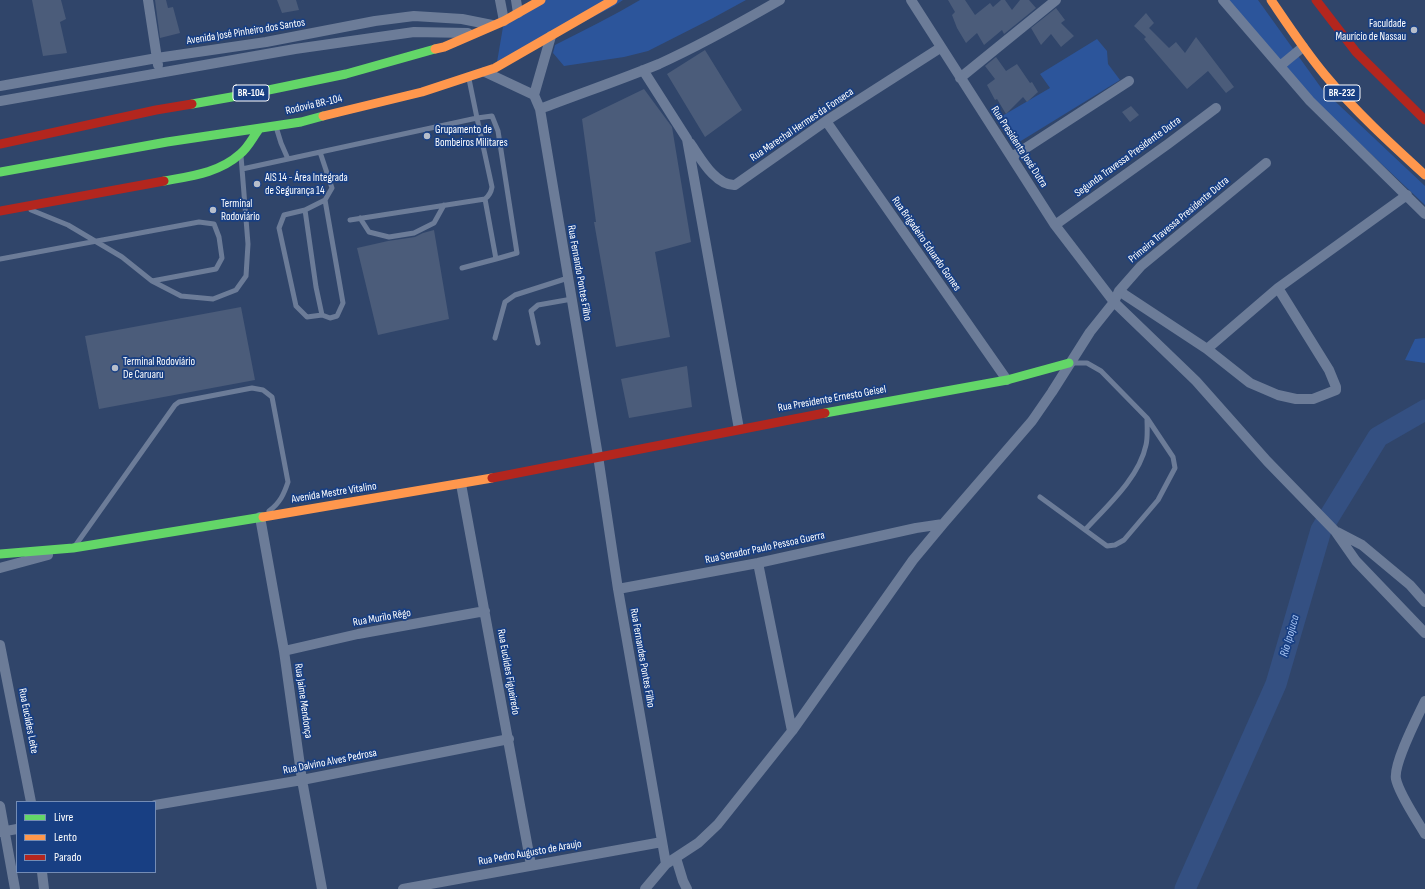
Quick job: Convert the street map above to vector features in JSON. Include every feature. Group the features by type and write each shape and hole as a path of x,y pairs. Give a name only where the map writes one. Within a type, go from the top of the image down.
{"main road":[{"name":"BR-104","path":"0,144 156,110 346,74 444,47 500,23 540,0"},
{"name":"Rodovia BR-104","path":"0,172 167,142 301,122 422,92 495,68 613,0"},
{"name":"BR-232","path":"1271,0 1325,76 1380,134 1425,175"},
{"path":"1316,0 1356,52 1425,120"},
{"path":"0,211 203,174 222,167 241,154 259,129"},
{"name":"Rua Presidente Ernesto Geisel","path":"598,456 738,428 1007,380 1069,363"},
{"name":"Avenida Mestre Vitalino","path":"0,554 73,548 461,484 598,456"}],"street":[{"path":"148,0 159,73"},
{"path":"500,0 500,23"},
{"path":"516,0 518,13"},
{"path":"540,108 644,70 721,34 780,0"},
{"name":"Rua Presidente José Dutra","path":"911,0 940,48 1055,225 1114,302 1196,381 1268,461 1335,531"},
{"path":"960,78 1056,0"},
{"path":"1223,0 1310,101 1425,214"},
{"name":"Avenida José Pinheiro dos Santos","path":"0,86 157,58 266,42 375,21 414,16 438,16 500,23"},
{"path":"0,102 295,49 414,32 478,33"},
{"path":"484,72 534,95 551,36"},
{"path":"1280,66 1303,47"},
{"name":"Rua Marechal Hermes da Fonseca","path":"644,70 688,139 713,174 722,182 735,185 826,121 940,48"},
{"path":"1012,157 1129,81"},
{"name":"Rua Fernando Pontes Filho","path":"534,95 540,108 598,456"},
{"name":"Segunda Travessa Presidente Dutra","path":"1055,225 1216,108"},
{"name":"Rua Brigadeiro Eduardo Gomes","path":"826,121 1007,380"},
{"path":"688,139 738,428"},
{"name":"Primeira Travessa Presidente Dutra","path":"645,889 666,864 698,843 718,824 792,731 913,560 1032,421 1090,332 1114,302 1119,291 1141,266 1266,162"},
{"path":"1207,348 1278,288 1407,195"},
{"path":"1119,291 1207,348 1250,383 1278,395 1296,399 1314,399 1336,390 1336,384 1330,370 1278,288"},
{"name":"Rua Fernandes Pontes Filho","path":"598,456 618,589 666,864"},
{"name":"Rua Euclides Figueiredo","path":"461,484 531,865"},
{"name":"Rua Jaime Mendonça","path":"260,517 284,651 302,780 322,889"},
{"name":"Rua Senador Paulo Pessoa Guerra","path":"618,589 758,563 916,528 943,524"},
{"path":"1335,531 1362,545 1410,585 1425,602"},
{"path":"1335,531 1356,561 1425,633"},
{"name":"Avenida Mestre Vitalino","path":"0,568 73,548"},
{"path":"758,563 792,731"},
{"name":"Rua Murilo Rêgo","path":"284,651 358,634 485,611"},
{"name":"Rua Euclides Leite","path":"0,645 31,801"},
{"path":"1425,701 1397,764 1396,778 1402,793 1425,834"},
{"name":"Rua Dalvino Alves Pedrosa","path":"156,805 302,780 509,740"},
{"path":"0,806 2,831 15,889"},
{"path":"2,831 16,829"},
{"name":"Rua Pedro Augusto de Araujo","path":"403,889 662,842"},
{"path":"676,858 687,889"},
{"path":"42,873 44,889"}],"lane":[{"path":"350,220 485,199 491,192 492,187 468,77"},
{"path":"242,169 492,116 498,131 517,253 462,268"},
{"path":"276,126 288,159"},
{"path":"320,152 332,188 325,200 305,210 284,215 279,228 296,306 307,317 322,315 330,318 337,316 343,303 325,200"},
{"path":"24,207 68,225 122,257 152,281 180,296 213,299 236,290 246,276 248,244 241,154"},
{"path":"485,199 496,259"},
{"path":"360,218 369,232 389,237 414,233 434,223 444,205"},
{"path":"305,210 316,288 322,315"},
{"path":"0,260 199,222 214,224 219,237 222,258 216,269 152,281"},
{"path":"495,338 505,302 515,295 568,278"},
{"path":"538,343 531,311 538,305 572,299"},
{"path":"1040,497 1107,546 1115,545 1124,540 1158,500 1175,468 1173,457 1147,418 1101,371 1087,363 1069,363"},
{"path":"73,548 175,405 179,402 252,388 263,390 272,397 288,482 284,494 275,506 260,517"},
{"path":"1085,530 1117,495 1136,470 1146,445 1147,418"}],"shaded area":[{"path":"539,0 623,0 496,68 504,21"},
{"path":"640,0 746,0 648,51 624,57 564,66 553,53 555,45"},
{"path":"1225,0 1258,0 1322,89 1425,186 1425,205 1300,87"},
{"path":"1097,39 1107,51 1108,64 1120,80 1016,144 997,119 1050,88 1040,74"},
{"path":"1425,338 1425,363 1405,360 1415,339"}],"building":[{"path":"32,0 61,0 66,19 60,22 67,53 43,56"},
{"path":"155,0 166,0 168,8 173,7 180,33 160,38"},
{"path":"277,0 296,0 299,10 282,13"},
{"path":"948,0 965,0 975,15 990,3 993,7 1001,0 1005,0 1012,10 1020,0 1029,0 1036,8 1004,34 1002,30 984,45 977,33 966,43 957,28 952,15 955,12"},
{"path":"1056,8 1065,20 1061,23 1074,36 1061,47 1051,34 1041,45 1031,28"},
{"path":"1146,13 1154,23 1149,28 1169,48 1176,42 1185,53 1196,37 1234,87 1226,93 1208,71 1187,89 1144,39 1146,37 1134,26"},
{"path":"705,50 742,110 705,137 667,74"},
{"path":"996,57 1006,71 1017,64 1038,92 1027,102 1023,97 1006,114 997,99 995,100 987,85 995,79 985,66"},
{"path":"644,89 672,127 691,242 655,252 670,337 616,347 594,222 596,222 582,119"},
{"path":"1131,106 1139,115 1130,122 1122,112"},
{"path":"434,230 449,319 378,335 357,248 415,237"},
{"path":"241,307 255,380 99,409 85,336"},
{"path":"687,366 692,407 629,418 621,379"}],"waterway":[{"name":"Rio Ipojuca","path":"1185,889 1276,684 1321,530 1378,437 1425,410"}],"traffic: fast":[{"path":"192,104 346,74 435,49"},
{"path":"0,172 167,142 301,122 323,116"},
{"path":"164,181 204,173 223,166 243,152 259,129"},
{"path":"825,413 1007,380 1069,363"},
{"path":"0,554 73,548 263,517"}],"traffic: slow":[{"path":"435,49 444,47 504,21 541,0"},
{"path":"323,116 422,92 495,68 613,0"},
{"path":"1271,0 1311,57 1336,88 1373,126 1425,175"},
{"path":"263,517 492,478"}],"traffic: jam":[{"path":"1316,0 1356,52 1425,120"},
{"path":"0,144 156,110 192,104"},
{"path":"0,211 164,181"},
{"path":"492,478 825,413"}],"place":[{"name":"Faculdade Maurício de Nassau","path":"1414,30"},
{"name":"Grupamento de Bombeiros Militares","path":"427,136"},
{"name":"AIS 14 - Área Integrada de Segurança 14","path":"257,184"},
{"name":"Terminal Rodoviário","path":"213,210"},
{"name":"Terminal Rodoviário De Caruaru","path":"115,368"}]}
